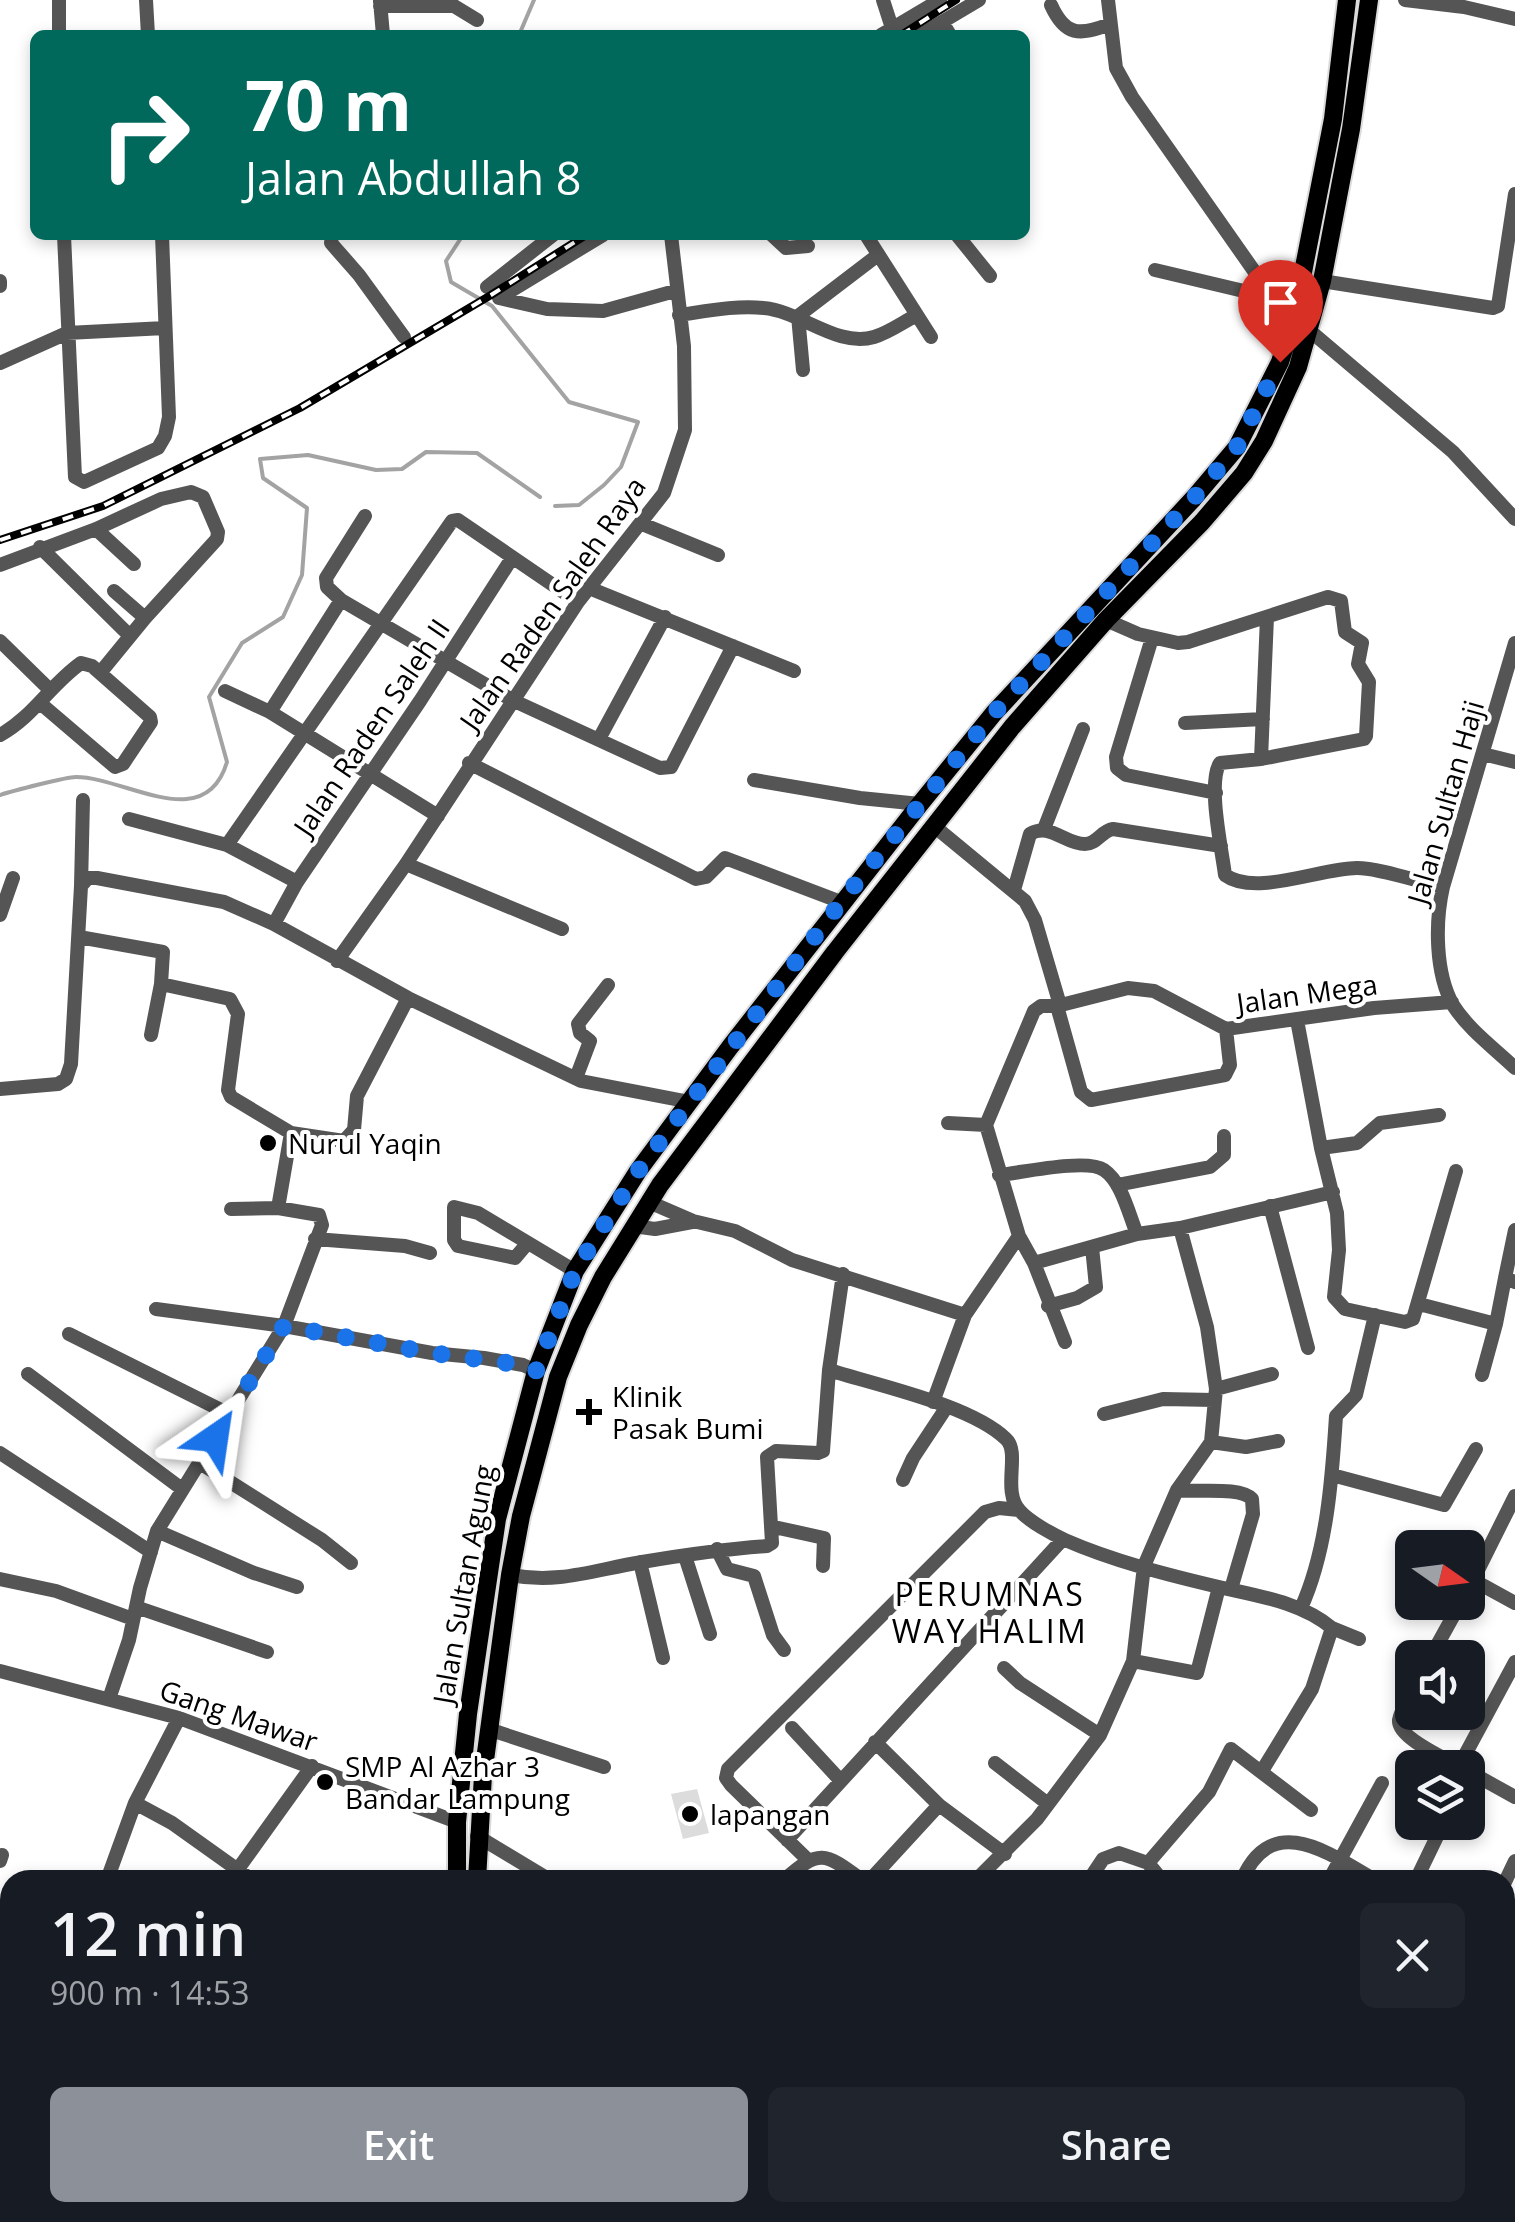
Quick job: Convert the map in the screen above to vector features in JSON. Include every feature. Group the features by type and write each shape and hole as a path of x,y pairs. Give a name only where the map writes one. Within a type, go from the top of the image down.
{"main road":[{"name":"Jalan Sultan Agung","path":"477,1870 488,1729 521,1516 558,1378 602,1276 660,1185 835,952 1012,727 1106,620 1244,474 1282,406 1301,324 1345,35 1358,1"},
{"name":"Jalan Sultan Agung","path":"457,1870 457,1822 476,1650 497,1519 536,1371 575,1271 638,1171 841,902 994,713 1237,447 1322,281 1366,40 1358,1"},
{"path":"994,713 1012,727"},
{"path":"814,937 835,952"},
{"path":"638,1171 660,1185"}],"street":[{"path":"59,0 59,30"},
{"path":"146,0 148,30"},
{"path":"883,0 887,30"},
{"path":"890,30 940,0"},
{"path":"946,28 979,0"},
{"path":"1108,0 1116,68 1132,97 1273,298 1453,452 1515,519"},
{"path":"1406,0 1467,4 1515,19"},
{"path":"383,30 380,3 454,6 477,20"},
{"path":"1051,5 1063,28 1072,31 1110,24"},
{"path":"1322,281 1498,306 1515,194"},
{"path":"64,240 75,477 84,482 149,455 165,436 169,417 162,240"},
{"path":"331,240 404,337"},
{"path":"487,287 547,240"},
{"path":"594,240 500,298 547,309 603,311 676,291"},
{"name":"Jalan Raden Saleh Raya","path":"337,961 406,864 578,602 664,493 685,430 684,346 671,240"},
{"path":"777,240 786,248 808,246"},
{"path":"869,240 931,337"},
{"path":"961,240 990,276"},
{"path":"798,316 878,256"},
{"path":"1156,270 1273,298"},
{"path":"679,314 764,308 798,316 838,335 858,338 872,338 916,316"},
{"path":"798,316 803,370"},
{"path":"0,364 67,333 165,328"},
{"path":"0,565 162,499 191,492 203,497 218,532 217,539 144,618 100,673"},
{"path":"364,516 326,578 327,588 341,600 512,700 660,768 669,768 733,646"},
{"path":"227,845 452,521 458,520 578,602"},
{"path":"642,524 718,555"},
{"path":"96,529 134,564"},
{"path":"40,548 130,636"},
{"name":"Jalan Raden Saleh II","path":"274,924 297,882 512,558"},
{"path":"589,588 794,671"},
{"path":"114,592 144,618"},
{"path":"1106,620 1152,638 1188,642 1328,597 1341,601 1345,632 1362,643 1358,664 1369,684 1364,739 1220,763 1216,768 1216,793 1225,876 1261,883 1359,868 1443,887"},
{"path":"270,712 341,600"},
{"path":"1261,759 1268,616"},
{"path":"599,740 665,617"},
{"path":"1152,638 1116,757 1117,768 1126,775 1216,793"},
{"path":"0,641 49,689"},
{"name":"Jalan Sultan Haji","path":"1515,644 1443,887 1436,942 1452,1002 1474,1030 1515,1068"},
{"path":"0,735 82,663 92,666 150,716 151,722 119,766 110,766 40,703"},
{"path":"225,691 270,712 438,816"},
{"path":"1185,723 1262,719"},
{"path":"1044,829 1083,729"},
{"path":"1484,754 1515,762"},
{"path":"469,763 696,880 706,877 726,858 841,902"},
{"path":"754,780 920,804"},
{"path":"0,1091 58,1084 66,1079 71,1064 80,937 83,800"},
{"path":"129,820 227,845 297,882"},
{"path":"934,826 1014,890 1035,920 1081,1092 1092,1100 1225,1075 1230,1065 1226,1029"},
{"path":"1014,890 1030,834 1044,829 1083,844 1113,829 1220,846"},
{"path":"406,864 562,929"},
{"path":"0,915 13,878"},
{"path":"81,886 88,878 96,878 224,902 274,924 408,998 576,1078 690,1102"},
{"path":"80,937 164,952 151,1036"},
{"path":"161,984 230,999 234,1004 238,1014 228,1090 231,1097 292,1134 344,1142 350,1137 356,1119 357,1096 408,998"},
{"path":"576,1078 590,1041 580,1033 578,1024 608,985"},
{"name":"Jalan Mega","path":"986,1125 1034,1011 1041,1006 1128,988 1154,991 1226,1029 1374,1008 1452,1002"},
{"path":"1298,1020 1333,1192 1338,1250 1335,1301 1344,1309 1410,1322 1456,1171"},
{"path":"1321,1148 1357,1143 1380,1122 1440,1114"},
{"path":"948,1123 986,1125 1019,1236 1066,1342"},
{"path":"278,1208 292,1134"},
{"path":"1116,1185 1210,1167 1224,1155 1224,1136"},
{"path":"999,1175 1094,1166 1104,1170 1116,1185 1137,1234"},
{"path":"1034,1264 1137,1234 1180,1228 1333,1192"},
{"path":"649,1202 692,1222 734,1231 792,1260 965,1315"},
{"path":"1270,1206 1308,1348"},
{"path":"526,1244 514,1258 458,1246 454,1240 454,1207 478,1213 575,1271"},
{"path":"109,1698 157,1531 284,1326 322,1225 320,1215 278,1208 231,1208"},
{"path":"633,1226 655,1229 692,1222"},
{"path":"987,1870 1048,1804 1100,1736 1133,1661 1144,1566 1176,1490 1211,1442 1215,1395 1207,1328 1180,1228"},
{"path":"1482,1375 1510,1280 1515,1230"},
{"path":"904,1480 940,1405 965,1315 1019,1236"},
{"path":"315,1239 406,1246 430,1253"},
{"path":"1048,1306 1077,1298 1096,1287 1092,1247"},
{"path":"510,1575 565,1578 717,1549 766,1546 774,1538 774,1528 766,1457 776,1451 823,1451 828,1370 843,1274"},
{"path":"1418,1304 1497,1321 1515,1310"},
{"path":"156,1308 523,1365 536,1371"},
{"path":"1301,1608 1316,1574 1332,1475 1336,1416 1356,1395 1375,1315"},
{"path":"69,1334 229,1414"},
{"path":"828,1370 940,1405 986,1426 1009,1442 1011,1490 1018,1510"},
{"path":"28,1374 182,1489"},
{"path":"1104,1414 1163,1399 1215,1395 1272,1374"},
{"path":"1211,1442 1246,1447 1278,1440"},
{"path":"1332,1475 1444,1505 1476,1449"},
{"path":"0,1454 152,1552"},
{"path":"200,1463 352,1563"},
{"path":"1133,1661 1197,1673 1253,1514 1252,1500 1238,1491 1210,1494 1176,1490"},
{"path":"1485,1555 1515,1496"},
{"path":"807,1860 730,1786 726,1778 728,1769 985,1512 999,1508 1018,1510 1063,1540 1301,1608 1332,1628 1359,1639"},
{"path":"774,1528 824,1538 823,1566"},
{"path":"157,1531 296,1586"},
{"path":"787,1840 1063,1540"},
{"path":"717,1549 727,1569 754,1576 772,1635 784,1650"},
{"path":"685,1556 710,1634"},
{"path":"640,1562 664,1658"},
{"path":"0,1579 56,1591 267,1652"},
{"path":"1485,1591 1515,1602"},
{"path":"1262,1771 1312,1689 1332,1628"},
{"path":"1472,1750 1515,1662"},
{"path":"1004,1668 1020,1684 1100,1736"},
{"name":"Gang Mawar","path":"0,1672 179,1718 457,1822"},
{"path":"111,1870 134,1803 179,1718"},
{"path":"792,1728 840,1780"},
{"path":"488,1729 604,1768"},
{"path":"1402,1730 1431,1750"},
{"path":"875,1742 938,1805 1005,1854"},
{"path":"1148,1864 1209,1792 1231,1749 1310,1810"},
{"path":"995,1762 1048,1804"},
{"path":"134,1803 172,1823 238,1869 312,1766"},
{"path":"1485,1780 1515,1797"},
{"path":"1334,1870 1382,1783"},
{"path":"879,1870 938,1805"},
{"path":"477,1836 533,1870"},
{"path":"1421,1870 1435,1840"},
{"path":"1247,1870 1254,1857 1270,1845 1296,1842 1358,1870"},
{"path":"1096,1870 1112,1853 1148,1864 1153,1870"},
{"path":"796,1870 818,1856 832,1859 848,1870"}],"shaded area":[{"name":"lapangan","path":"697,1789 709,1833 683,1839 671,1794"}],"waterway":[{"path":"521,30 534,0"},
{"path":"460,240 446,261 451,282 492,306 569,402 638,422 621,467 604,485 579,505 555,506"},
{"path":"0,795 76,777 182,799 201,796 216,784 227,762 209,697 242,643 283,617 302,575 307,508 263,478 260,459 308,455 376,470 402,469 426,452 477,453 540,497"}],"railway":[{"path":"909,30 956,0"},
{"path":"0,540 103,506 300,408 578,240"}],"place":[{"name":"Nurul Yaqin","path":"268,1143"},
{"name":"Klinik Pasak Bumi","path":"589,1412"},
{"name":"SMP Al Azhar 3 Bandar Lampung","path":"325,1782"},
{"name":"lapangan","path":"690,1814"}],"district":[{"name":"PERUMNAS WAY HALIM","path":"990,1612"}],"route":[{"path":"215,1438 284,1326 432,1353 484,1358 536,1371 575,1271 638,1171 841,902 994,713 1237,447 1280,362"}]}
